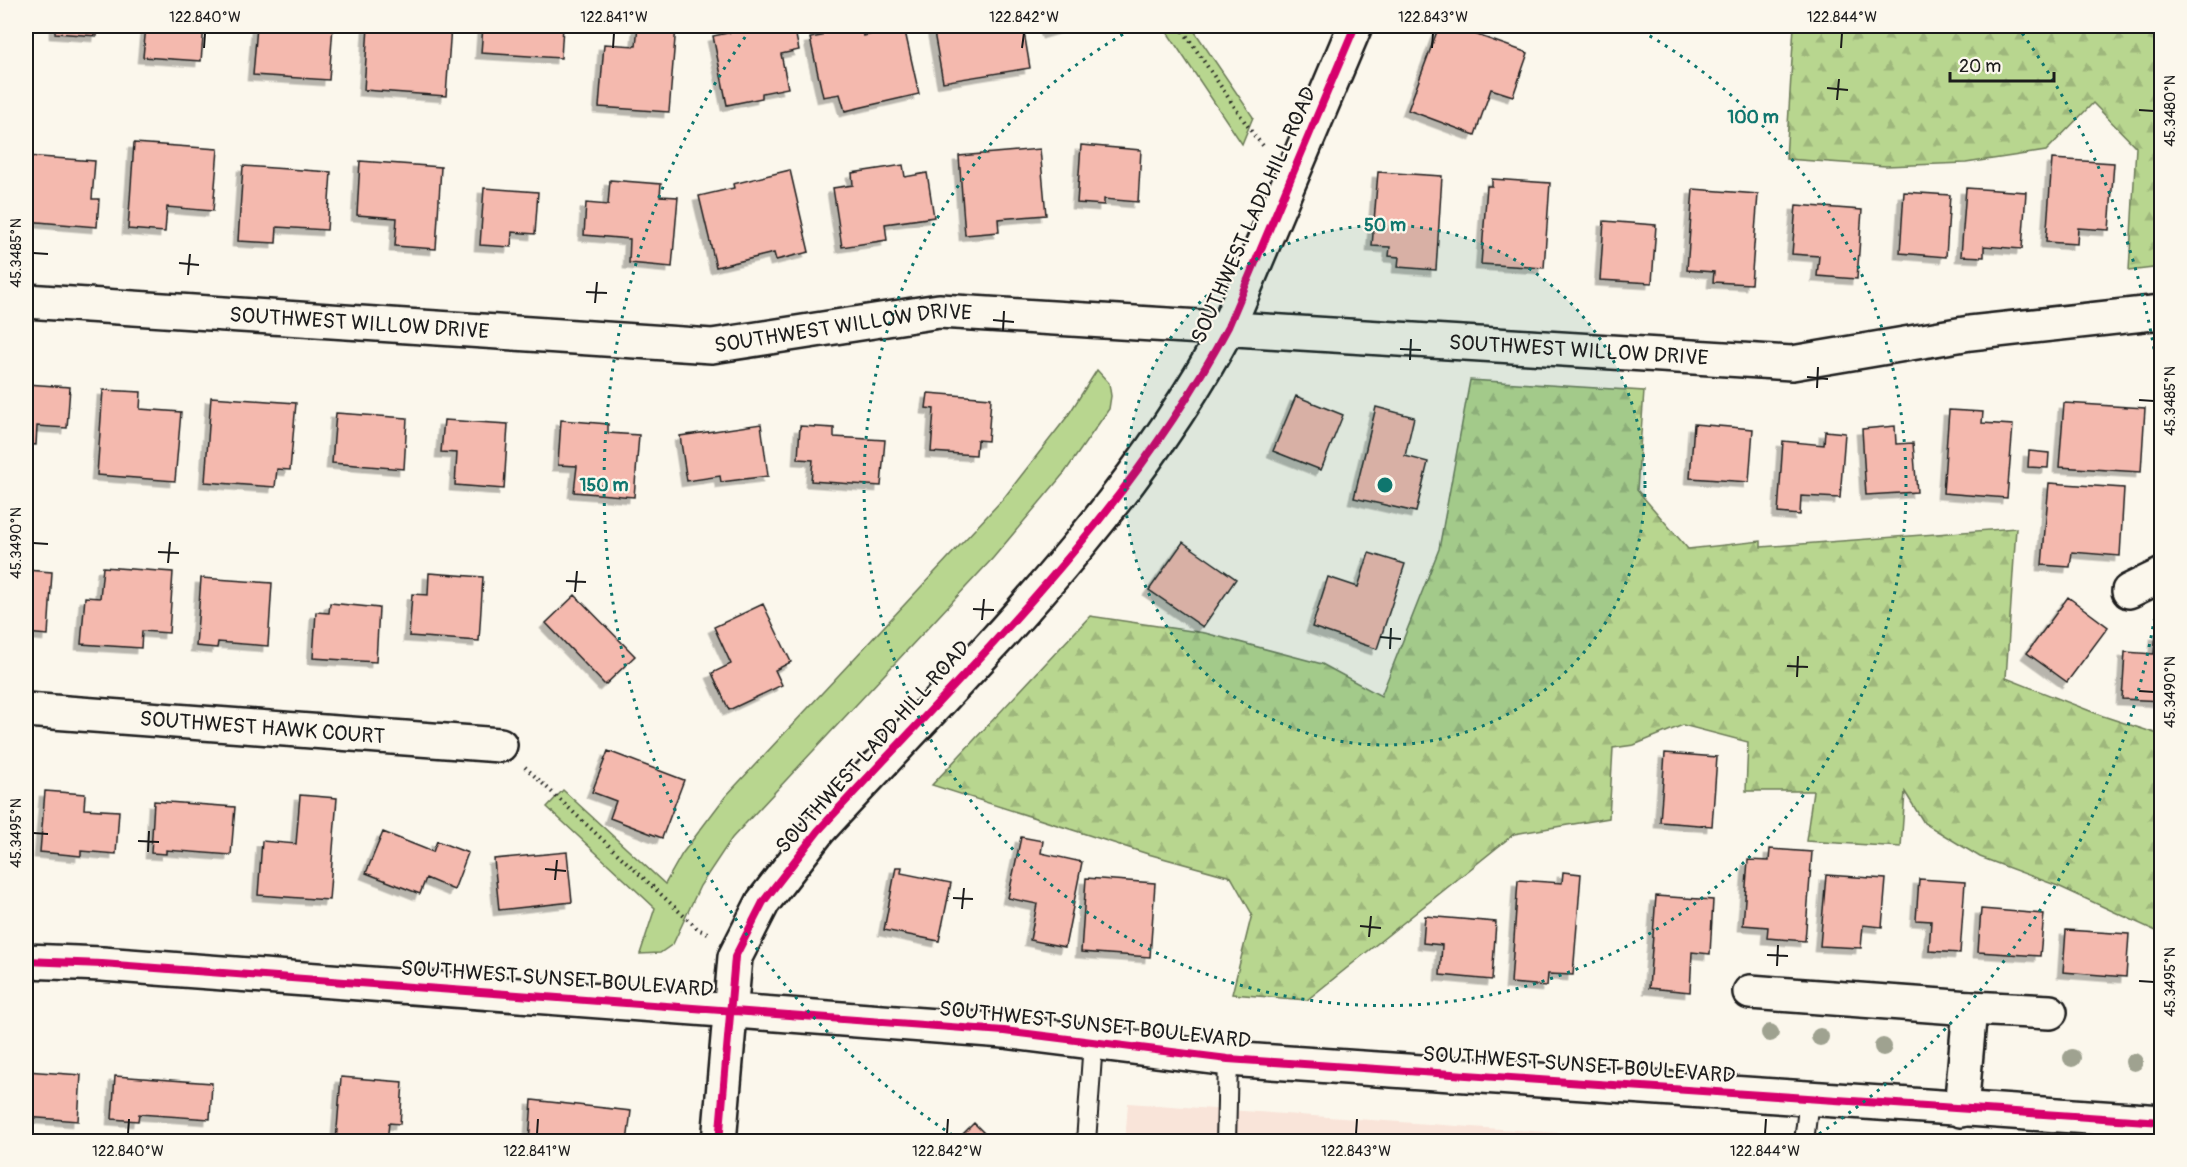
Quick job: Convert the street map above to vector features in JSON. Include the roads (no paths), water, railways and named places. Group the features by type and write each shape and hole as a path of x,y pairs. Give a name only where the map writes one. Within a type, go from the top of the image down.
{"street":[{"name":"SOUTHWEST LADD HILL ROAD","path":"719,1142 729,1010 735,957 740,943 783,874 818,831 1052,576 1107,512 1166,432 1204,373 1228,327 1355,26"},
{"name":"SOUTHWEST WILLOW DRIVE","path":"26,301 712,346 939,311 1792,363 1970,333 2162,312"},
{"path":"2129,591 2162,575"},
{"name":"SOUTHWEST HAWK COURT","path":"26,710 500,745"},
{"name":"SOUTHWEST SUNSET BOULEVARD","path":"26,961 102,964 1005,1031 1228,1059 2162,1122"},
{"path":"1750,992 2050,1012"},
{"path":"1961,1110 1970,1008"}],"lane":[{"path":"1086,1142 1093,1042"},
{"path":"1226,1142 1228,1059"},
{"path":"1804,1142 1809,1099"}]}
